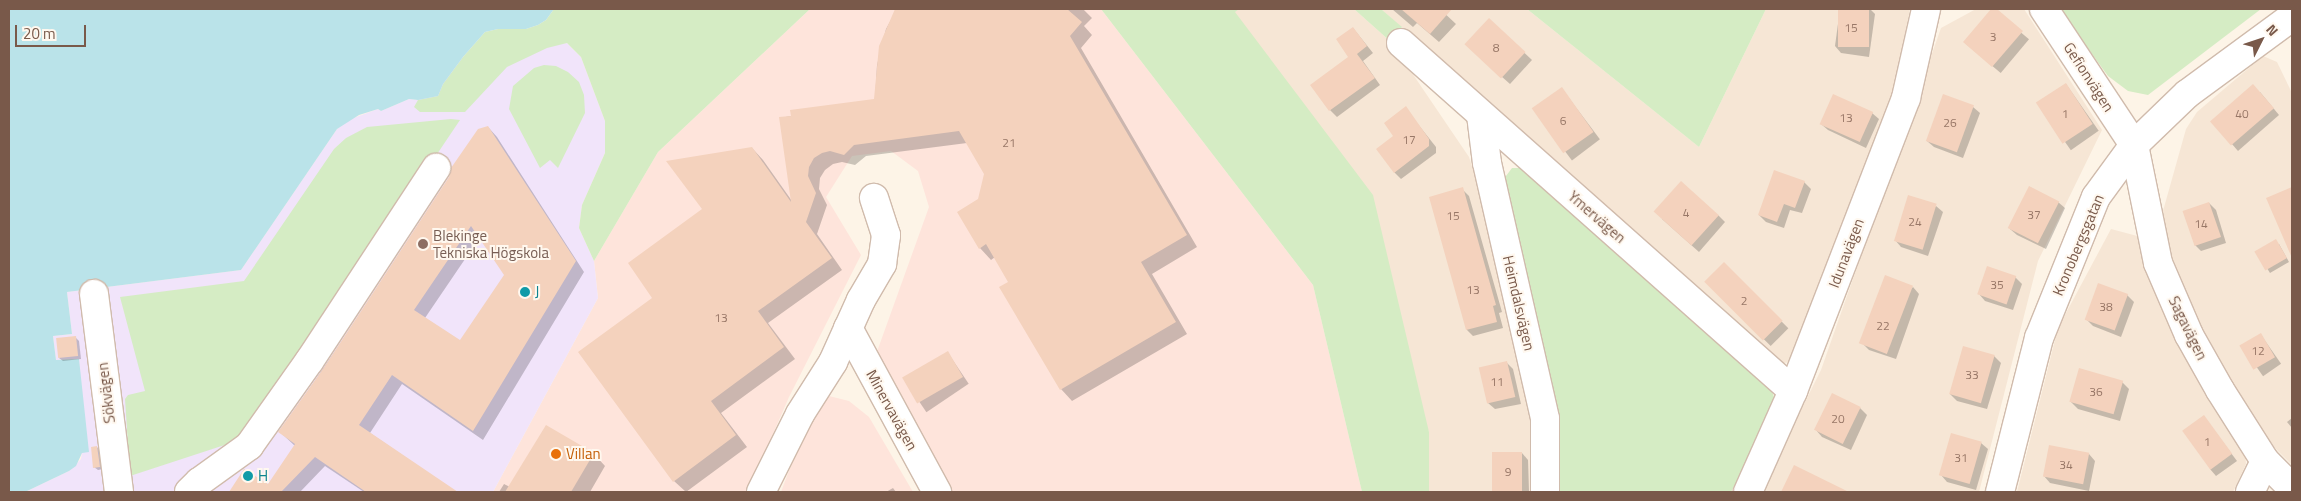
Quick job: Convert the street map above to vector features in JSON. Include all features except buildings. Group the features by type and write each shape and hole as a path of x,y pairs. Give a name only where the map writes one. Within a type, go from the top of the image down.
{"street":[{"name":"Idunavägen","path":"1748,492 1793,391 1906,98 1926,9"},
{"name":"Gefionvägen","path":"2044,9 2134,146"},
{"name":"Kronobergsgatan","path":"2000,492 2039,338 2096,196 2134,146 2187,94 2292,17"},
{"name":"Ymervägen","path":"1401,43 1793,391"},
{"name":"Heimdalsvägen","path":"1481,115 1487,163 1545,419 1545,492"},
{"name":"Sagavägen","path":"2134,146 2158,263 2189,335 2220,390 2265,461 2292,488"},
{"path":"189,492 199,482 249,446 315,352 436,168"},
{"path":"761,492 800,414 832,362 861,300 882,264 886,235 874,198"},
{"name":"Sökvägen","path":"94,294 119,492"},
{"name":"Minervavägen","path":"848,328 937,492"},
{"path":"2250,492 2265,461"}],"shaded area":[{"path":"810,9 1101,9 1313,285 1362,492 952,492 874,360 929,207 918,171 891,151 852,156 826,197 861,255 789,397 748,492 493,492 598,298 594,261 658,152"},
{"path":"1239,9 1354,9 1391,42 1469,157 1503,261 1537,429 1536,492 1429,492 1429,432 1234,12"},
{"path":"1381,9 1527,9 1699,147 1766,9 1910,9 1893,95 1796,361 1778,364"},
{"path":"1976,9 2024,9 2102,130 2038,261 1979,492 1760,492 1821,370 1941,28"},
{"name":"Blekinge Tekniska Högskola","path":"567,43 581,57 605,121 605,153 582,205 579,228 594,261 598,298 493,492 25,492 69,471 81,459 79,359 56,360 53,336 72,334 67,292 241,270 337,129 348,120 378,109 381,111 409,99 418,100 463,57"},
{"path":"2263,56 2277,62 2291,91 2292,100 2292,465 2267,440 2230,385 2198,324 2169,249 2163,211 2186,129 2197,112"},
{"path":"2111,229 2141,237 2145,262 2174,335 2204,393 2245,449 2246,464 2233,492 2017,492 2058,328"},
{"path":"829,396 849,401 869,417 913,492 781,492 812,409"}],"green space":[{"path":"554,9 810,9 658,152 594,261 579,228 582,205 605,153 605,121 581,57 567,43 547,48 507,67 465,112 420,112 414,107 418,100 438,96 443,84 485,32 498,29 526,29 538,25 546,20"},
{"path":"1101,9 1239,9 1235,12 1373,195 1429,432 1429,492 1362,492 1313,285"},
{"path":"1354,9 1381,9 1402,27 1391,42"},
{"path":"1527,9 1766,9 1699,147"},
{"path":"2059,9 2261,9 2148,95 2128,91 2108,76"},
{"path":"544,65 556,66 568,72 579,82 584,95 585,113 558,168 550,160 540,168 509,109 513,86 534,68"},
{"path":"451,119 460,120 246,438 130,476 125,399 128,395 145,391 120,297 244,281 334,149 346,138 367,127"},
{"path":"1512,168 1528,168 1771,388 1777,406 1731,492 1558,492 1503,180"}],"water":[{"path":"9,9 554,9 546,20 526,29 498,29 485,32 443,84 438,96 418,100 409,99 381,111 378,109 359,115 337,129 241,270 67,292 72,334 53,336 56,360 79,359 89,452 82,453 76,466 69,471 25,492 9,492"}],"place":[{"name":"Blekinge Tekniska Högskola","path":"423,244"},
{"name":"J","path":"525,292"},
{"name":"Villan","path":"556,454"},
{"name":"H","path":"248,476"}]}
